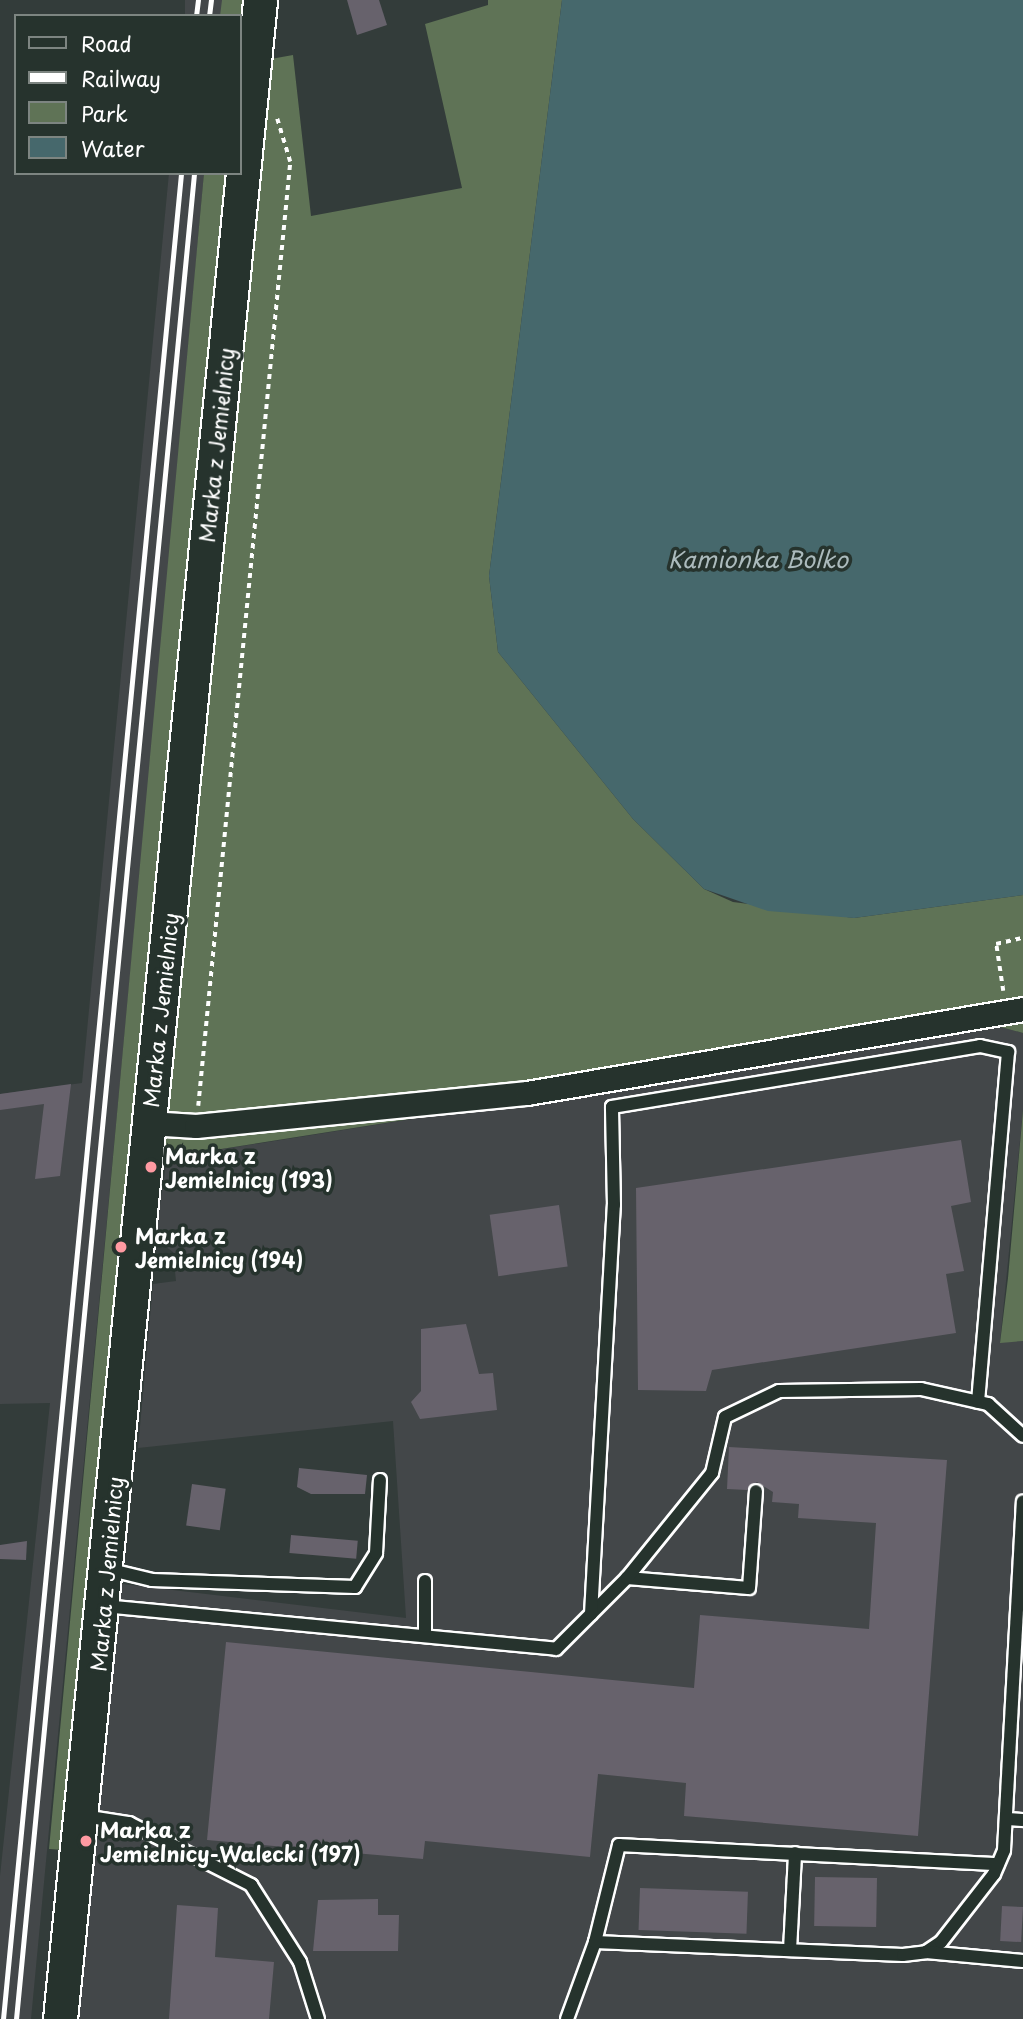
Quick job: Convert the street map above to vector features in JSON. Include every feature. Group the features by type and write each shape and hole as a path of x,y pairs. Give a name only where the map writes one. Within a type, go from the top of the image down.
{"main road":[{"name":"Marka z Jemielnicy","path":"60,2019 104,1606 260,0"}],"street":[{"path":"149,1124 196,1126 527,1093 1014,1011"}],"lane":[{"path":"591,1614 614,1205 612,1107 980,1046 1008,1052 978,1402"},
{"path":"104,1606 556,1649 627,1578 712,1473 725,1417 779,1391 921,1389 978,1402 1023,1436"},
{"path":"107,1569 152,1580 355,1587 376,1553 380,1480"},
{"path":"627,1578 749,1588 756,1491"},
{"path":"926,1952 941,1942 998,1864 1007,1819 1023,1502"},
{"path":"425,1581 425,1636"},
{"path":"82,1816 129,1823 251,1885 300,1962 318,2019"},
{"path":"1007,1819 1023,1820"},
{"path":"567,2019 595,1942 619,1845 998,1864"},
{"path":"790,1950 795,1853"},
{"path":"595,1942 790,1950 926,1952 1023,1961"}],"path":[{"path":"196,1126 290,162 274,112"},
{"path":"1014,1011 996,944 1023,938"}],"shaded area":[{"path":"185,0 222,0 222,14 185,14"},
{"path":"169,175 204,175 31,2019 0,2019 0,1876 50,1403 0,1404 0,1094 82,1083"},
{"path":"997,1026 1023,1033 1023,1110 1000,1342 1023,1341 1023,2019 60,2019 106,1582 406,1618 393,1421 138,1448 153,1284 176,1281 173,1252 155,1239 167,1158"}],"green space":[{"path":"222,0 260,0 254,62 293,55 311,216 462,188 425,24 488,5 488,0 562,0 489,576 498,652 633,819 704,889 733,902 854,918 1023,895 1023,1033 997,1026 145,1161 79,1851 49,1849 204,175 242,175 242,14 220,14"},
{"path":"1023,1110 1023,1341 1000,1343 1008,1278"}],"water":[{"name":"Kamionka Bolko","path":"562,0 1023,0 1023,895 854,918 768,911 704,889 633,819 498,652 489,576"}],"building":[{"path":"347,0 379,0 387,25 357,35"},
{"path":"71,1084 60,1176 35,1179 44,1104 0,1110 0,1094"},
{"path":"961,1140 971,1202 951,1206 964,1271 946,1274 956,1333 712,1370 706,1391 638,1390 636,1188"},
{"path":"559,1205 568,1266 498,1276 490,1215"},
{"path":"466,1324 479,1374 493,1373 497,1410 420,1419 411,1402 421,1391 421,1329"},
{"path":"729,1447 947,1460 918,1836 684,1816 686,1783 598,1774 590,1857 425,1841 423,1859 207,1840 226,1642 694,1688 700,1615 869,1629 876,1523 798,1518 799,1504 772,1502 773,1492 757,1482 747,1490 727,1489"},
{"path":"299,1468 367,1475 365,1494 311,1494 297,1487"},
{"path":"192,1484 226,1489 220,1530 186,1526"},
{"path":"291,1535 358,1541 356,1559 289,1553"},
{"path":"27,1541 26,1560 0,1559 0,1545"},
{"path":"815,1877 877,1878 876,1927 814,1926"},
{"path":"640,1888 748,1892 746,1934 639,1930"},
{"path":"378,1899 378,1915 399,1915 398,1951 313,1951 318,1900"},
{"path":"177,1905 218,1908 215,1957 274,1962 269,2019 169,2019"},
{"path":"1002,1906 1023,1907 1021,1942 1000,1941"}],"railway":[{"path":"196,14 198,0"},
{"path":"209,14 211,0"},
{"path":"3,2019 181,175"},
{"path":"16,2019 194,175"}],"place":[{"name":"Marka z Jemielnicy (193)","path":"151,1167"},
{"name":"Marka z Jemielnicy (194)","path":"121,1247"},
{"name":"Marka z Jemielnicy-Walecki (197)","path":"86,1841"}]}
